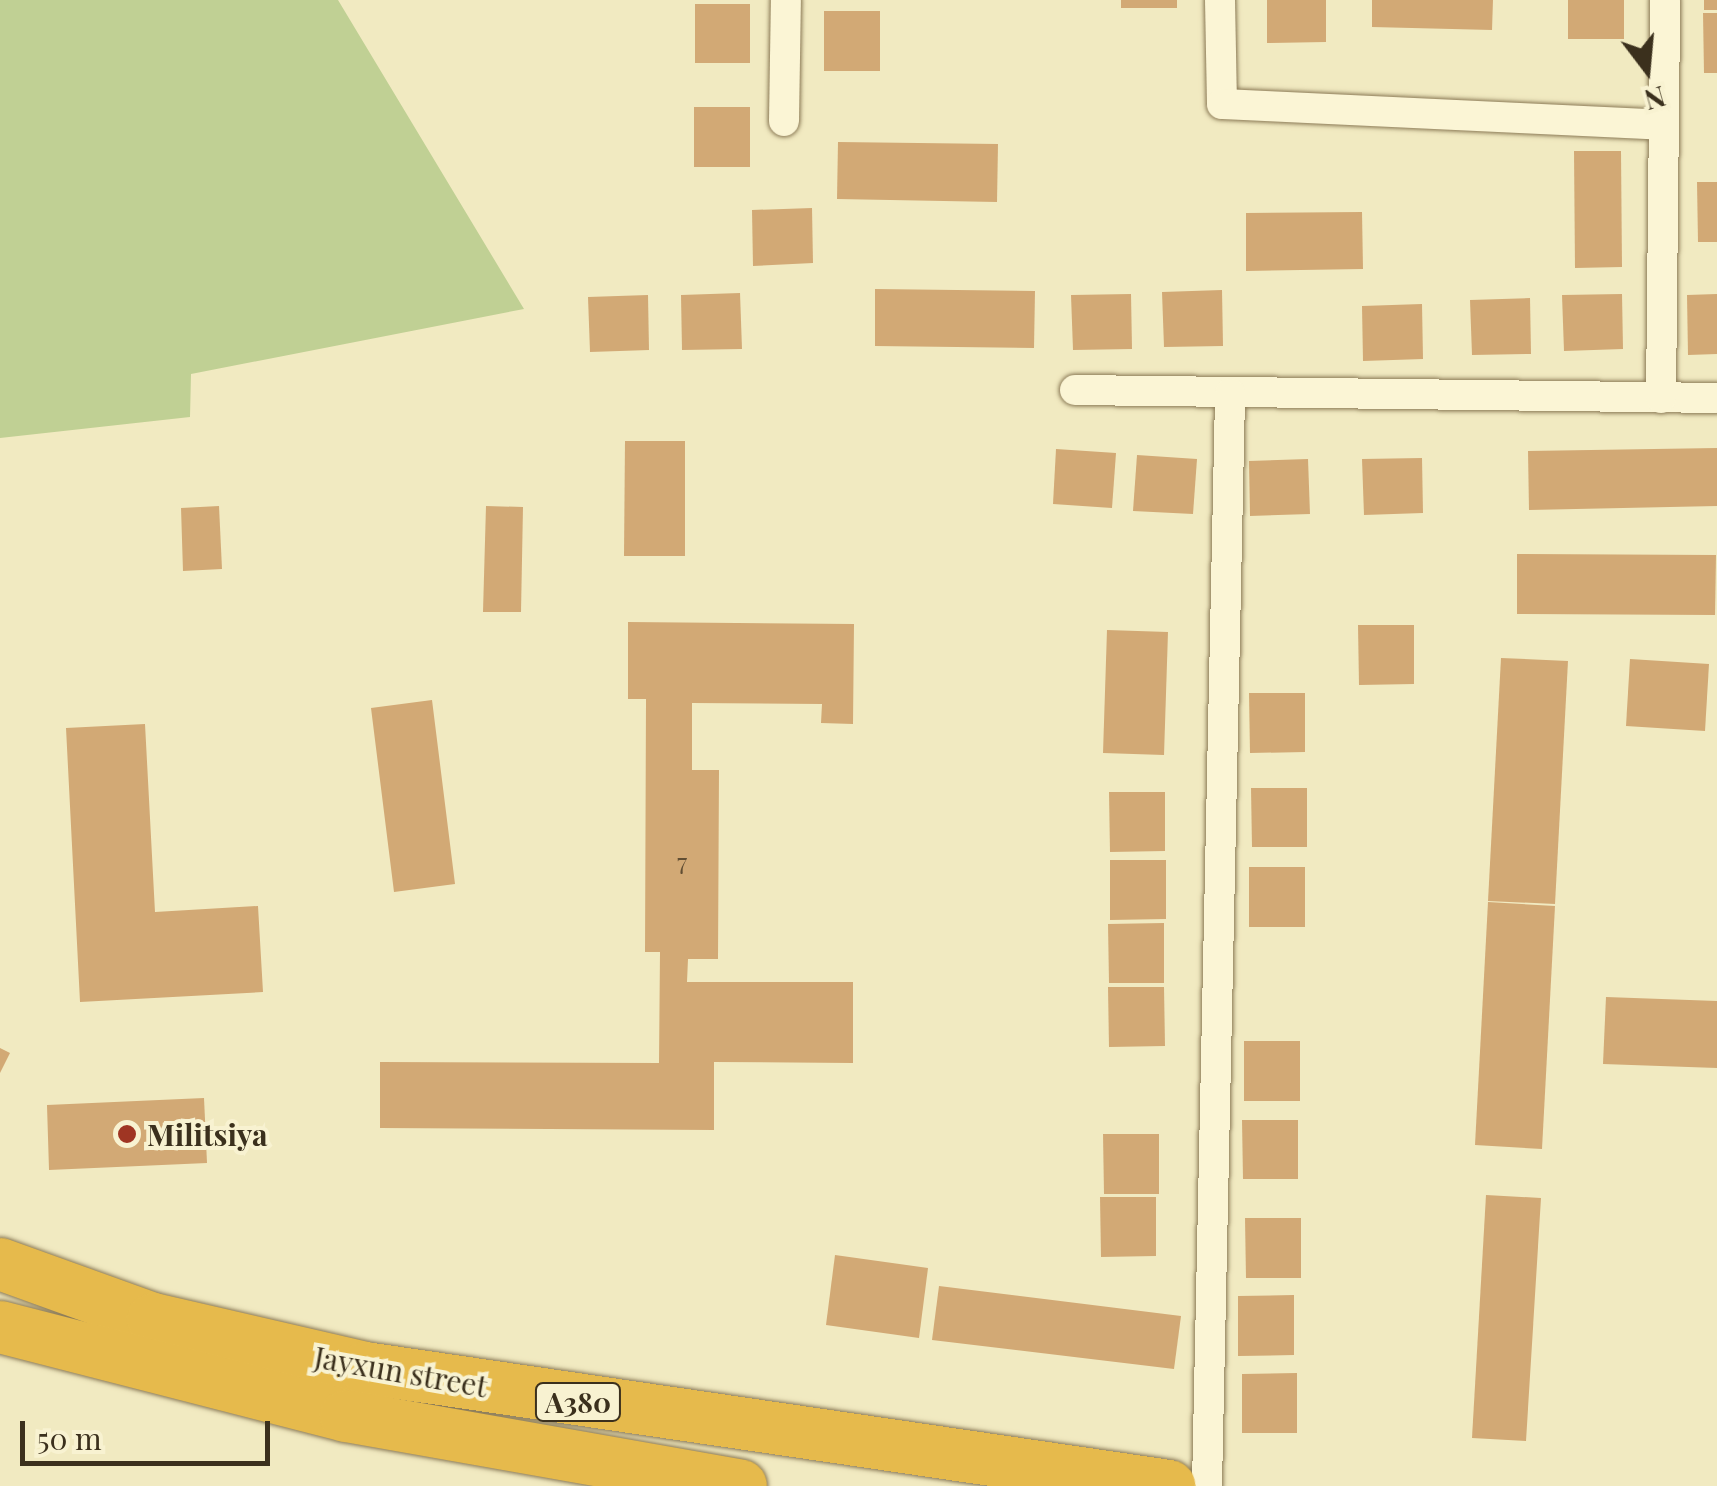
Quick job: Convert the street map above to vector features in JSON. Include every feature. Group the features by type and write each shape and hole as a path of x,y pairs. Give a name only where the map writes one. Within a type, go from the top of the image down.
{"highway":[{"name":"Jayxun street","path":"0,1264 152,1319 365,1368 1169,1486"},
{"name":"Jayxun street","path":"0,1327 346,1416 740,1486"}],"street":[{"path":"784,121 786,0"},
{"path":"1220,0 1222,104 1664,125"},
{"path":"1662,398 1666,0"},
{"path":"1075,390 1717,398"},
{"path":"1208,1486 1230,393"}],"green space":[{"path":"0,0 338,0 524,309 191,374 190,417 0,438"}],"building":[{"path":"1121,0 1177,0 1177,8 1121,8"},
{"path":"1267,0 1326,0 1326,42 1267,43"},
{"path":"1372,0 1493,0 1492,30 1372,27"},
{"path":"1568,0 1624,0 1624,39 1568,39"},
{"path":"1704,0 1717,0 1717,10 1704,10"},
{"path":"695,4 750,4 750,63 695,63"},
{"path":"824,11 880,11 880,71 824,71"},
{"path":"1703,13 1717,13 1717,73 1704,73"},
{"path":"694,107 750,107 750,167 694,167"},
{"path":"838,142 998,144 997,202 837,199"},
{"path":"1574,151 1621,151 1622,267 1575,268"},
{"path":"1697,182 1717,182 1717,242 1698,242"},
{"path":"812,208 813,263 753,266 752,210"},
{"path":"1362,212 1363,269 1246,271 1246,213"},
{"path":"875,289 1035,291 1034,348 875,346"},
{"path":"1222,290 1223,346 1164,347 1162,292"},
{"path":"740,293 742,349 682,350 681,295"},
{"path":"1131,294 1132,349 1073,350 1071,295"},
{"path":"1622,294 1623,349 1564,351 1562,295"},
{"path":"1717,294 1717,354 1688,355 1687,295"},
{"path":"648,295 649,350 590,352 588,297"},
{"path":"1530,298 1531,354 1472,355 1470,300"},
{"path":"1422,304 1423,359 1363,361 1362,306"},
{"path":"625,441 685,441 685,556 624,556"},
{"path":"1717,448 1717,506 1529,510 1528,451"},
{"path":"1056,449 1116,453 1112,508 1053,504"},
{"path":"1137,455 1197,459 1193,514 1133,511"},
{"path":"1422,458 1423,513 1364,515 1362,459"},
{"path":"1308,459 1310,514 1250,516 1249,461"},
{"path":"219,506 222,569 183,571 181,508"},
{"path":"486,506 523,507 521,612 483,612"},
{"path":"1517,554 1716,555 1715,615 1517,614"},
{"path":"628,622 854,624 853,724 821,723 822,704 692,703 692,770 719,770 718,959 688,959 687,982 853,982 853,1063 714,1062 714,1130 380,1128 380,1062 659,1063 660,952 645,952 646,699 628,699"},
{"path":"1358,625 1414,625 1414,684 1359,685"},
{"path":"1107,630 1168,632 1164,755 1103,753"},
{"path":"1501,658 1568,661 1555,904 1488,901"},
{"path":"1630,659 1709,664 1705,731 1626,726"},
{"path":"1249,693 1305,693 1305,752 1250,753"},
{"path":"432,700 455,884 394,892 371,708"},
{"path":"145,724 155,912 258,906 263,992 80,1002 66,728"},
{"path":"1251,788 1307,788 1307,847 1252,847"},
{"path":"1109,792 1165,792 1165,851 1110,852"},
{"path":"1110,860 1166,860 1166,919 1110,920"},
{"path":"1249,867 1305,867 1305,927 1249,927"},
{"path":"1488,902 1555,906 1542,1149 1475,1145"},
{"path":"1164,923 1164,983 1109,983 1108,924"},
{"path":"1108,987 1164,987 1165,1046 1109,1047"},
{"path":"1606,997 1717,1001 1717,1068 1603,1064"},
{"path":"1244,1041 1300,1041 1300,1101 1244,1101"},
{"path":"0,1048 10,1053 0,1073"},
{"name":"Militsiya","path":"204,1098 207,1163 49,1170 47,1105"},
{"path":"1242,1120 1298,1120 1298,1179 1243,1179"},
{"path":"1103,1134 1159,1134 1159,1194 1104,1194"},
{"path":"1486,1195 1541,1198 1526,1441 1472,1438"},
{"path":"1100,1197 1156,1197 1156,1256 1101,1257"},
{"path":"1245,1218 1301,1218 1301,1278 1246,1278"},
{"path":"835,1255 928,1268 919,1338 826,1325"},
{"path":"939,1286 1181,1316 1174,1369 932,1340"},
{"path":"1294,1295 1294,1355 1238,1356 1238,1296"},
{"path":"1297,1373 1297,1433 1242,1433 1242,1374"}],"place":[{"name":"Militsiya","path":"127,1134"}]}
